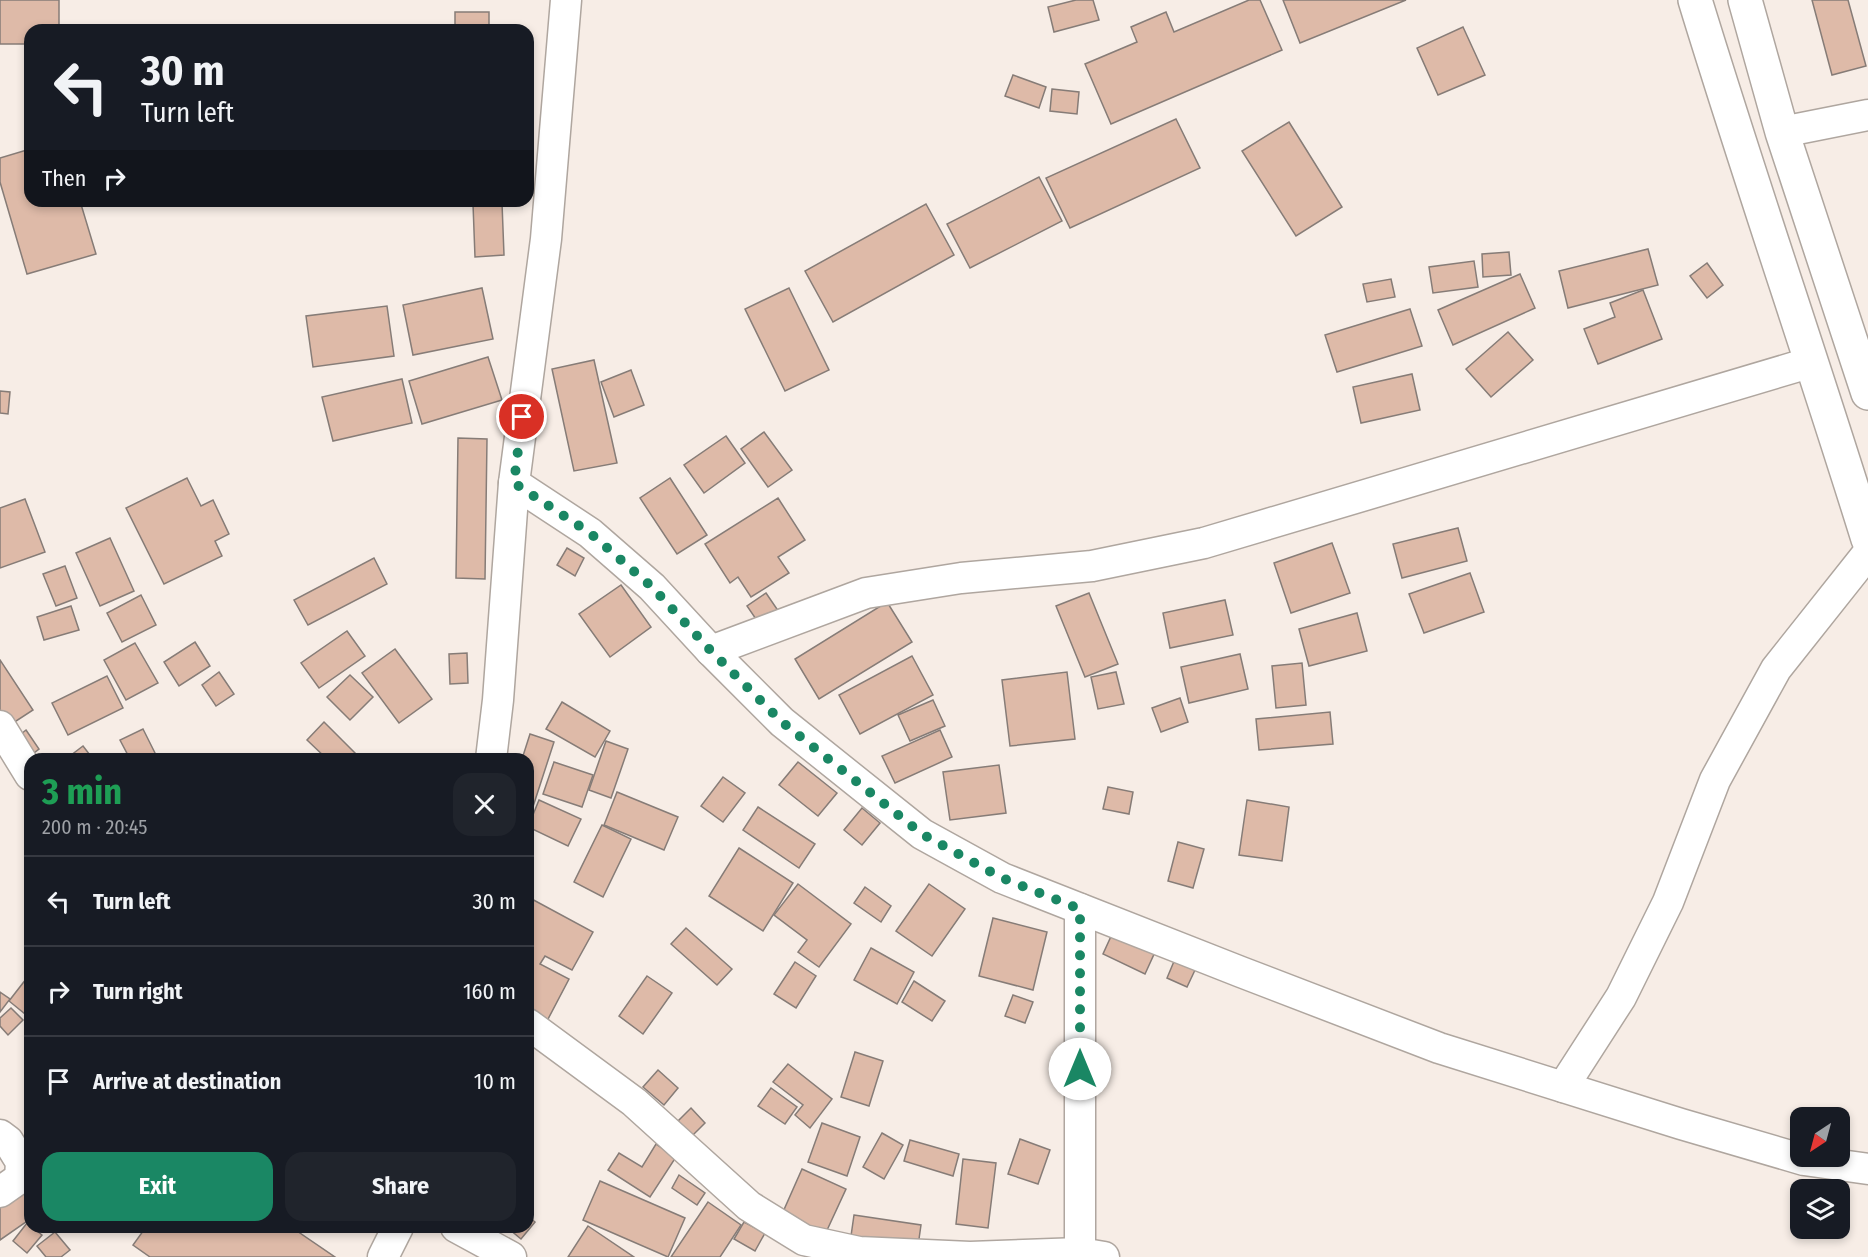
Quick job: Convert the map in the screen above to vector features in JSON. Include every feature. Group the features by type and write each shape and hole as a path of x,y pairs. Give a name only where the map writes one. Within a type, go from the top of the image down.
{"main road":[{"path":"1695,0 1868,539"},
{"path":"1745,0 1782,132 1868,393"}],"street":[{"path":"492,753 498,700 514,483 546,239 566,0"},
{"path":"1782,132 1868,114"},
{"path":"711,651 866,593 961,578 1092,566 1204,543 1812,362"},
{"path":"514,483 590,533 652,587 711,651 782,722 922,834 1002,878 1428,1043 1563,1087 1804,1160 1868,1169"},
{"path":"1563,1087 1621,997 1668,902 1715,780 1776,669 1868,552"},
{"path":"0,726 24,765"},
{"path":"534,1028 634,1102 748,1206 804,1240 859,1252 970,1257 1092,1255 1080,909"},
{"path":"0,1135 8,1141 21,1162 20,1178 0,1192"},
{"path":"383,1257 395,1233"},
{"path":"467,1233 511,1257"}],"building":[{"path":"0,0 59,0 59,24 24,24 24,44 0,44"},
{"path":"1076,0 1093,0 1099,20 1054,32 1048,7"},
{"path":"1249,0 1260,0 1282,50 1111,124 1085,64 1137,42 1131,27 1166,12 1174,32"},
{"path":"1283,0 1406,0 1300,43"},
{"path":"1812,0 1848,0 1866,66 1832,75"},
{"path":"455,12 489,12 489,24 455,24"},
{"path":"1463,27 1485,75 1438,95 1417,48"},
{"path":"1013,75 1046,87 1039,108 1005,96"},
{"path":"1052,89 1079,92 1077,114 1050,111"},
{"path":"1176,119 1200,168 1070,228 1046,178"},
{"path":"1289,122 1342,207 1296,236 1242,151"},
{"path":"24,151 24,207 82,207 96,254 27,274 0,182 0,158"},
{"path":"1039,177 1062,221 970,268 947,224"},
{"path":"926,204 954,255 833,322 805,271"},
{"path":"473,207 502,207 504,255 475,257"},
{"path":"1648,249 1658,285 1568,308 1559,271"},
{"path":"1509,252 1511,275 1483,277 1482,254"},
{"path":"1474,261 1478,287 1433,293 1429,267"},
{"path":"1707,263 1723,285 1707,298 1690,276"},
{"path":"1520,274 1535,308 1453,345 1438,310"},
{"path":"1391,279 1395,297 1367,302 1363,284"},
{"path":"482,288 493,339 413,355 403,305"},
{"path":"789,288 829,370 785,391 745,309"},
{"path":"1643,290 1662,339 1598,364 1584,329 1615,317 1610,303"},
{"path":"387,306 394,356 313,367 306,316"},
{"path":"1410,309 1422,346 1337,372 1325,335"},
{"path":"1508,332 1533,360 1491,397 1466,369"},
{"path":"488,357 502,400 422,424 409,381"},
{"path":"594,360 617,463 574,471 552,369"},
{"path":"631,370 644,405 614,417 601,382"},
{"path":"1412,374 1420,410 1361,423 1353,387"},
{"path":"402,379 412,423 333,441 322,397"},
{"path":"0,391 10,392 8,414 0,413"},
{"path":"764,432 792,470 768,487 741,449"},
{"path":"726,436 745,463 704,493 684,465"},
{"path":"458,438 487,439 485,579 456,578"},
{"path":"187,478 201,506 213,500 229,534 215,541 222,556 164,584 126,508"},
{"path":"670,478 707,535 677,554 640,498"},
{"path":"778,498 805,540 778,557 789,573 751,597 738,577 730,583 705,544"},
{"path":"25,499 45,552 0,568 0,508"},
{"path":"1458,528 1467,561 1402,578 1393,544"},
{"path":"110,538 134,591 100,606 76,553"},
{"path":"1332,543 1350,593 1291,613 1274,563"},
{"path":"567,548 584,558 575,576 557,565"},
{"path":"374,558 387,584 308,625 294,600"},
{"path":"65,566 77,598 56,606 43,574"},
{"path":"1470,573 1484,612 1424,633 1409,594"},
{"path":"621,585 651,627 610,657 579,614"},
{"path":"766,593 779,612 760,625 747,606"},
{"path":"1089,593 1118,664 1085,677 1056,606"},
{"path":"141,595 156,625 122,642 107,613"},
{"path":"1225,600 1233,635 1170,648 1163,613"},
{"path":"887,602 912,642 819,699 795,659"},
{"path":"71,606 79,630 44,640 37,617"},
{"path":"1357,613 1367,651 1309,666 1299,629"},
{"path":"347,631 365,656 319,688 301,663"},
{"path":"195,642 210,666 179,686 164,662"},
{"path":"135,643 158,683 126,700 104,660"},
{"path":"395,649 432,699 399,723 362,673"},
{"path":"467,653 468,683 450,684 449,654"},
{"path":"1240,654 1248,689 1189,703 1181,667"},
{"path":"912,656 933,695 860,734 839,695"},
{"path":"0,660 33,710 7,727 0,716"},
{"path":"1302,663 1306,705 1276,708 1272,666"},
{"path":"219,672 234,694 216,706 202,685"},
{"path":"1067,672 1075,739 1010,746 1002,680"},
{"path":"1116,672 1124,704 1098,709 1091,677"},
{"path":"350,675 373,697 350,720 327,697"},
{"path":"107,676 123,708 68,735 52,703"},
{"path":"1180,698 1188,722 1161,732 1152,708"},
{"path":"933,700 945,726 910,741 898,715"},
{"path":"562,702 610,731 595,757 546,729"},
{"path":"1330,712 1333,744 1259,750 1256,719"},
{"path":"324,722 355,753 321,753 307,740"},
{"path":"143,729 155,753 127,753 120,740"},
{"path":"26,730 39,749 34,753 24,753 24,759 11,742"},
{"path":"940,730 952,757 895,783 882,756"},
{"path":"530,734 554,742 534,804 534,753 524,753"},
{"path":"606,741 628,749 611,798 589,790"},
{"path":"83,746 88,753 74,753"},
{"path":"554,762 593,775 582,807 543,794"},
{"path":"798,762 837,793 818,816 779,785"},
{"path":"999,765 1006,813 950,820 943,772"},
{"path":"723,777 745,793 723,822 701,806"},
{"path":"1108,787 1133,792 1129,814 1103,809"},
{"path":"617,792 678,817 664,850 604,825"},
{"path":"539,800 581,819 568,846 534,830 534,812"},
{"path":"1247,800 1289,807 1282,861 1239,855"},
{"path":"758,807 815,844 799,868 743,830"},
{"path":"862,808 880,823 862,845 844,830"},
{"path":"602,825 631,839 603,897 574,882"},
{"path":"1178,842 1204,849 1193,888 1168,881"},
{"path":"739,848 793,883 763,931 709,896"},
{"path":"798,884 851,924 819,967 798,952 807,940 774,915"},
{"path":"929,884 965,909 932,956 896,931"},
{"path":"865,887 891,906 881,922 854,903"},
{"path":"534,900 593,932 572,970 545,956 540,964 569,979 547,1021 534,1015"},
{"path":"993,918 1047,932 1033,990 979,976"},
{"path":"686,928 732,969 717,985 671,944"},
{"path":"1113,932 1155,952 1145,974 1103,954"},
{"path":"871,948 914,972 897,1004 854,980"},
{"path":"1175,959 1196,968 1187,987 1167,978"},
{"path":"795,962 816,976 796,1008 774,994"},
{"path":"647,976 672,993 643,1034 619,1016"},
{"path":"914,981 945,1001 932,1021 902,1002"},
{"path":"24,982 24,1013 9,1001"},
{"path":"0,992 10,999 0,1012"},
{"path":"1013,995 1033,1002 1025,1023 1005,1016"},
{"path":"11,1008 23,1020 8,1035 0,1026 0,1018"},
{"path":"855,1052 883,1061 869,1106 841,1097"},
{"path":"788,1064 832,1099 810,1128 795,1115 803,1105 773,1082"},
{"path":"658,1070 678,1088 664,1105 643,1087"},
{"path":"771,1088 797,1107 785,1124 758,1106"},
{"path":"691,1108 705,1123 692,1136 678,1121"},
{"path":"822,1123 860,1137 847,1176 808,1162"},
{"path":"882,1133 903,1145 884,1179 863,1167"},
{"path":"1020,1139 1050,1150 1038,1184 1008,1174"},
{"path":"910,1140 959,1154 953,1176 904,1161"},
{"path":"656,1144 676,1157 650,1197 608,1170 619,1153 642,1167"},
{"path":"963,1159 996,1163 988,1228 956,1224"},
{"path":"802,1169 846,1189 822,1241 779,1221"},
{"path":"679,1175 705,1193 697,1205 672,1188"},
{"path":"600,1181 685,1218 668,1257 583,1220"},
{"path":"24,1188 24,1223 0,1240 0,1205"},
{"path":"708,1202 741,1225 720,1257 671,1257"},
{"path":"854,1215 921,1225 918,1246 851,1236"},
{"path":"744,1222 765,1233 755,1251 734,1239"},
{"path":"588,1226 634,1257 568,1257"},
{"path":"24,1227 24,1233 42,1235 27,1253 13,1241"},
{"path":"56,1233 70,1250 61,1257 46,1257 37,1246"},
{"path":"142,1233 300,1233 335,1257 150,1257 133,1245"},
{"path":"514,1233 526,1233 521,1239"}],"route":[{"path":"522,417 514,483 590,533 652,587 711,651 782,722 922,834 1002,878 1080,909 1080,1069"}]}
